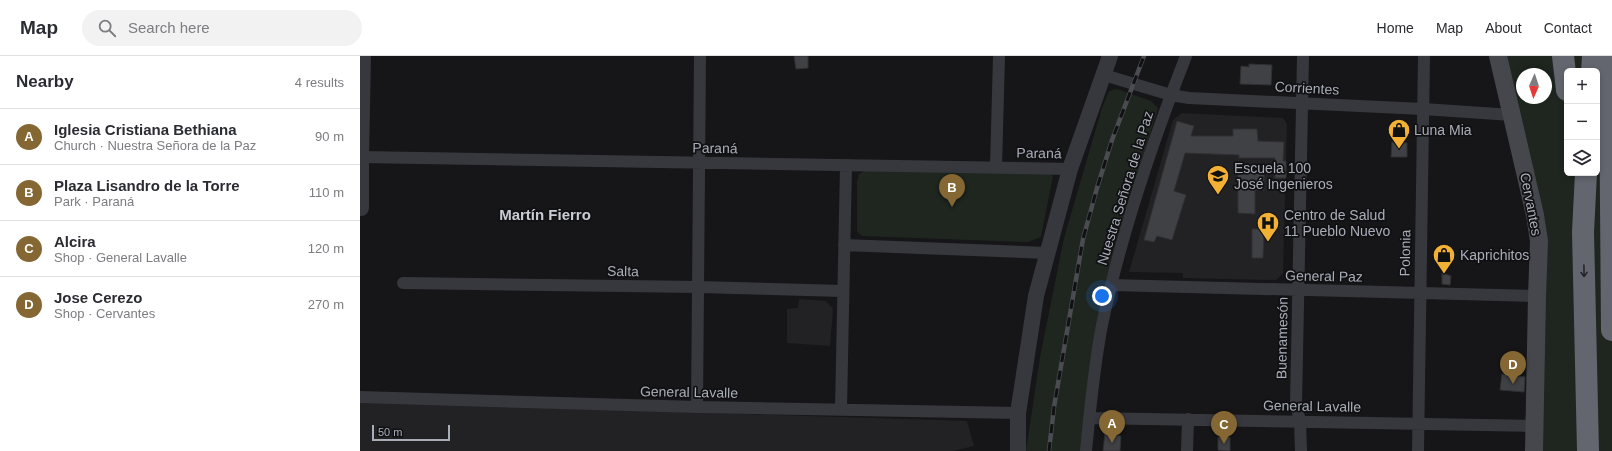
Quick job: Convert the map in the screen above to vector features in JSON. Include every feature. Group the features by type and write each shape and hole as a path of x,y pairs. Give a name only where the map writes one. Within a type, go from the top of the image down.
{"highway":[{"path":"1563,56 1564,68"},
{"path":"1592,68 1593,56"},
{"path":"1612,59 1610,80 1612,330"},
{"path":"1576,176 1583,232"},
{"path":"1586,176 1583,232 1588,451"}],"main road":[{"name":"Cervantes","path":"1498,56 1535,215 1539,241 1536,296 1534,451"}],"street":[{"path":"361,208 360,157 363,56"},
{"path":"697,407 700,56"},
{"path":"996,167 999,56"},
{"path":"1018,451 1018,413 1036,296 1070,169 1110,56"},
{"name":"Nuestra Señora de la Paz","path":"1086,451 1089,418 1102,326 1111,286 1128,222 1171,95 1186,56"},
{"name":"Buenamesón","path":"1301,451 1300,421 1296,404 1303,56"},
{"name":"Polonia","path":"1418,451 1424,56"},
{"name":"Corrientes","path":"1104,75 1171,95 1189,98 1423,109 1512,115"},
{"name":"Paraná","path":"360,157 1070,169"},
{"path":"841,409 846,165"},
{"path":"844,245 1047,253"},
{"name":"Salta","path":"403,284 843,290"},
{"name":"General Paz","path":"1111,286 1536,296"},
{"name":"General Lavalle","path":"360,397 697,407 1018,413"},
{"name":"General Lavalle","path":"1089,418 1535,426"},
{"path":"1187,451 1188,419"}],"shaded area":[{"path":"1498,56 1612,56 1612,451 1534,451 1539,241"},
{"path":"1117,89 1151,101 1158,108 1117,240 1095,331 1081,451 1026,451 1040,357 1064,238 1102,108 1109,91"},
{"name":"Escuela 100 José Ingenieros","path":"1182,113 1283,118 1287,124 1283,273 1276,280 1183,278 1183,273 1129,272 1173,120"},
{"path":"867,170 1046,171 1053,176 1041,237 1028,242 862,236 857,231 857,182 859,174"},
{"path":"799,299 826,301 833,309 830,346 787,343 787,309 798,308"},
{"path":"360,402 967,421 974,446 953,451 360,451"}],"building":[{"path":"794,56 808,56 808,68 796,69"},
{"path":"1249,64 1272,65 1271,85 1240,84 1241,66 1249,67"},
{"path":"1177,121 1194,126 1191,136 1233,136 1233,129 1257,129 1258,141 1284,142 1283,161 1286,161 1286,178 1275,178 1275,158 1239,158 1239,155 1185,153 1174,191 1186,195 1172,240 1157,236 1154,242 1144,240"},
{"name":"Luna Mia","path":"1392,142 1407,143 1407,157 1391,157"},
{"path":"1238,172 1264,174 1264,190 1255,190 1255,214 1238,213"},
{"path":"1252,229 1264,229 1263,258 1252,258"},
{"path":"1442,273 1451,276 1450,285 1442,284"},
{"path":"1502,374 1525,377 1524,392 1500,390"},
{"path":"1105,433 1121,436 1120,451 1103,451"},
{"path":"1218,437 1230,437 1230,451 1218,450"}],"railway":[{"path":"1049,451 1054,407 1083,239 1112,140 1144,56"}],"place":[{"name":"Luna Mia","path":"1399,150"},
{"name":"Escuela 100 José Ingenieros","path":"1218,196"},
{"name":"Plaza Lisandro de la Torre","path":"952,207"},
{"name":"Centro de Salud 11 Pueblo Nuevo","path":"1268,242"},
{"name":"Kaprichitos","path":"1444,274"},
{"name":"Jose Cerezo","path":"1513,384"},
{"name":"Iglesia Cristiana Bethiana","path":"1112,443"},
{"name":"Alcira","path":"1224,444"}],"district":[{"name":"Martín Fierro","path":"545,215"}]}
